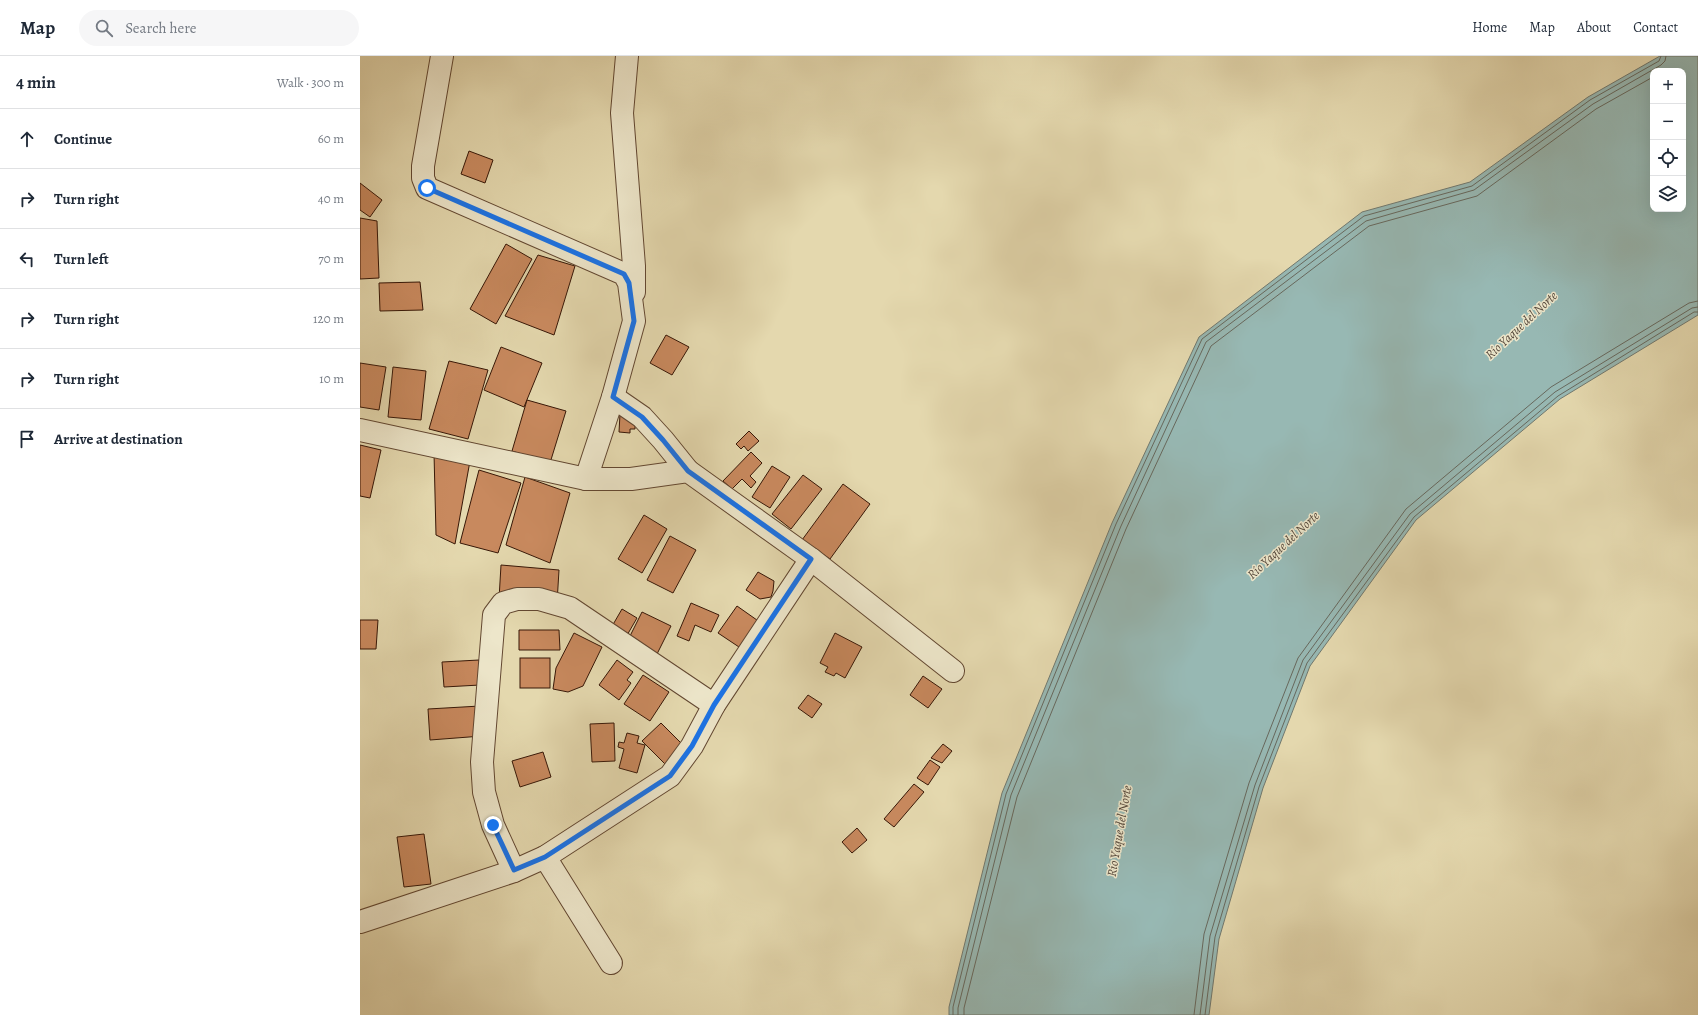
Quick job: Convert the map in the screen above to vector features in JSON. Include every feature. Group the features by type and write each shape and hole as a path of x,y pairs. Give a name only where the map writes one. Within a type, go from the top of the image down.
{"street":[{"path":"442,56 423,166 423,178 427,188 624,274 629,283 634,321"},
{"path":"586,479 613,397 634,321 634,266 622,113 627,56"},
{"path":"613,397 642,417 688,471 811,559 953,671"},
{"path":"360,430 586,479 631,479 688,471"},
{"path":"360,922 514,870 545,857 670,776 692,746 714,705 811,559"},
{"path":"514,870 493,825 484,792 483,769 494,615 503,603 517,598 539,599 570,608 714,705"},
{"path":"545,857 611,963"}],"water":[{"name":"Río Yaque del Norte","path":"1660,56 1698,56 1698,315 1560,399 1416,520 1310,666 1263,788 1219,939 1209,1015 949,1015 949,1007 1002,793 1112,523 1199,337 1362,212 1470,182 1588,97"}],"building":[{"path":"469,151 493,160 485,183 461,174"},
{"path":"360,183 382,200 370,217 360,210"},
{"path":"360,218 377,221 379,278 360,279"},
{"path":"506,244 532,259 496,324 470,309"},
{"path":"538,255 575,266 554,335 505,316"},
{"path":"420,282 423,310 380,311 379,283"},
{"path":"666,335 689,347 672,375 650,363"},
{"path":"501,347 542,363 524,407 484,390"},
{"path":"449,361 488,370 468,439 429,429"},
{"path":"360,363 386,367 379,410 360,407"},
{"path":"393,367 426,371 421,420 388,417"},
{"path":"527,400 566,411 550,463 512,451"},
{"path":"620,414 635,415 635,429 630,429 630,433 619,432"},
{"path":"749,431 759,441 748,451 744,446 741,449 736,444"},
{"path":"360,445 381,450 370,498 360,496"},
{"path":"751,452 762,463 750,476 756,482 751,488 742,479 732,489 723,481"},
{"path":"434,453 470,461 455,544 436,535"},
{"path":"772,466 790,477 770,508 752,497"},
{"path":"479,470 521,483 498,553 460,543"},
{"path":"803,475 822,489 791,529 772,514"},
{"path":"525,477 570,493 550,563 506,545"},
{"path":"843,484 870,504 830,559 802,540"},
{"path":"644,515 667,529 642,573 618,559"},
{"path":"670,536 696,550 673,593 647,580"},
{"path":"501,565 559,570 557,603 499,599"},
{"path":"758,572 774,581 771,597 760,599 746,590"},
{"path":"691,603 719,615 711,632 695,625 689,641 677,636"},
{"path":"737,606 764,625 745,651 718,633"},
{"path":"622,609 637,618 626,637 611,628"},
{"path":"642,612 671,626 656,656 627,642"},
{"path":"360,620 378,620 376,649 360,649"},
{"path":"519,630 559,630 560,650 519,650"},
{"path":"574,633 602,647 583,686 568,692 553,689 556,668"},
{"path":"835,633 862,647 845,678 836,673 834,676 825,672 828,667 820,663"},
{"path":"520,658 550,658 550,688 520,688"},
{"path":"479,660 480,685 444,687 442,662"},
{"path":"617,660 633,672 627,680 631,683 619,700 599,685"},
{"path":"643,675 669,692 650,721 624,704"},
{"path":"923,676 942,689 928,708 910,695"},
{"path":"808,695 822,704 812,718 798,708"},
{"path":"480,706 482,736 430,740 428,709"},
{"path":"614,723 615,761 592,762 590,724"},
{"path":"661,723 688,750 669,768 642,741"},
{"path":"627,733 639,736 637,743 645,745 637,773 619,768 624,749 618,747 619,742 624,743"},
{"path":"943,744 952,751 942,763 931,758"},
{"path":"543,752 551,777 520,787 512,761"},
{"path":"930,760 940,767 928,785 917,778"},
{"path":"914,784 924,792 894,827 884,819"},
{"path":"857,828 867,840 852,853 842,842"},
{"path":"424,834 431,884 404,887 397,837"}],"route":[{"path":"427,188 624,274 629,283 634,321 613,397 642,417 688,471 811,559 714,705 692,746 670,776 545,857 514,870 493,825"}]}
